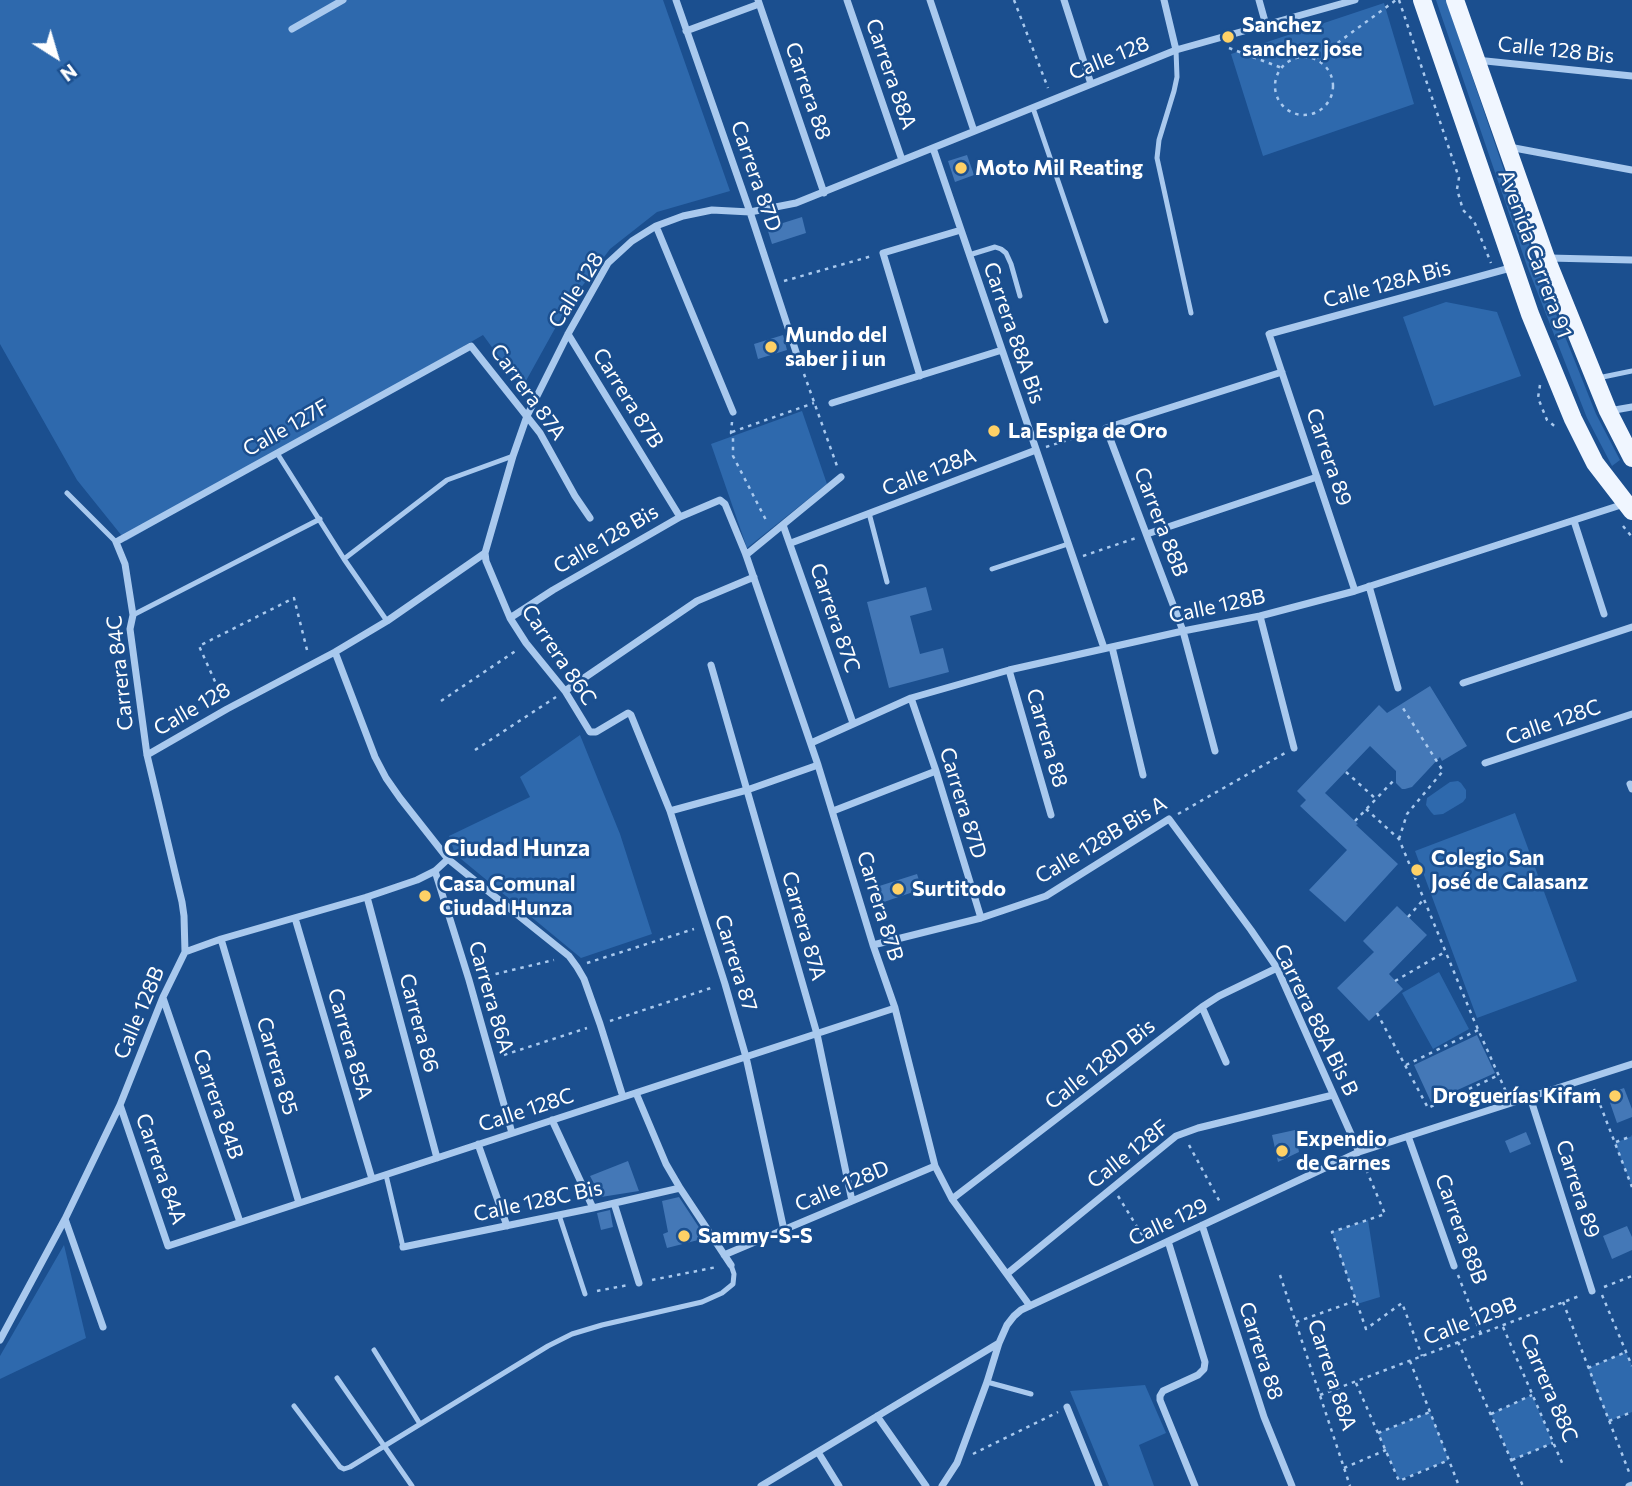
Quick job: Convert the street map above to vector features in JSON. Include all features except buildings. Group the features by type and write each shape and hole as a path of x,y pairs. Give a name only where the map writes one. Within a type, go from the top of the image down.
{"main road":[{"name":"Avenida Carrera 91","path":"1422,0 1530,314 1573,419 1595,463 1630,505"},
{"name":"Avenida Carrera 91","path":"1455,0 1546,258 1608,411 1632,458"}],"street":[{"path":"292,29 343,0"},
{"name":"Carrera 87D","path":"676,0 800,364"},
{"name":"Carrera 88A","path":"847,0 902,160"},
{"path":"930,0 974,131"},
{"path":"1064,0 1091,84"},
{"path":"1164,0 1176,50"},
{"path":"1259,0 1266,25"},
{"name":"Calle 128","path":"147,755 387,621 485,553 527,416 568,334 608,263 656,226 683,216 712,210 750,212 796,203 1176,50 1355,0"},
{"path":"687,31 759,2"},
{"name":"Carrera 88","path":"759,2 824,193"},
{"name":"Calle 128 Bis","path":"1476,60 1632,76"},
{"path":"1506,146 1632,170"},
{"name":"Carrera 88A Bis","path":"933,148 1073,559 1108,648 1143,775"},
{"path":"656,226 733,412"},
{"path":"920,376 883,253 961,230"},
{"path":"1546,258 1632,260"},
{"name":"Calle 128A Bis","path":"1269,334 1514,267"},
{"name":"Carrera 87B","path":"568,334 680,517"},
{"name":"Carrera 89","path":"1269,334 1355,591"},
{"name":"Carrera 87A","path":"472,346 540,433 575,496"},
{"name":"Calle 127F","path":"116,542 472,346"},
{"path":"832,403 1002,351"},
{"path":"1106,428 1282,372"},
{"path":"1608,411 1632,407"},
{"name":"Carrera 88B","path":"1106,428 1183,631 1215,751"},
{"name":"Calle 128A","path":"791,543 1036,450"},
{"path":"746,555 841,477"},
{"path":"1147,534 1317,477"},
{"name":"Calle 128 Bis","path":"575,496 590,518"},
{"name":"Calle 128 Bis","path":"510,618 552,590 680,517 720,500 723,502"},
{"name":"Carrera 87B","path":"723,502 754,577 833,811 895,1008 935,1166 952,1199 1030,1306"},
{"name":"Calle 128B","path":"811,743 912,698 1009,670 1260,616 1355,591 1630,505"},
{"path":"1574,521 1604,614"},
{"name":"Carrera 87C","path":"783,525 853,723"},
{"name":"Carrera 84C","path":"116,542 125,564 133,615 130,629 147,755 182,902 185,952"},
{"name":"Carrera 86C","path":"485,553 510,618 526,643 565,691 590,732 596,732 628,713 631,715"},
{"path":"565,691 697,601 754,577"},
{"path":"1369,586 1398,688"},
{"path":"1260,616 1294,748"},
{"path":"1463,683 1632,627"},
{"path":"335,652 374,757 386,778 449,859 569,956 577,967 600,1024 623,1097"},
{"name":"Carrera 87A","path":"711,665 817,1034 852,1201"},
{"name":"Carrera 88","path":"1009,670 1051,815"},
{"name":"Carrera 87D","path":"912,698 981,918"},
{"name":"Calle 128C","path":"1485,763 1632,714"},
{"name":"Carrera 87","path":"631,715 670,811 746,1057 784,1230"},
{"path":"670,811 747,790 818,765"},
{"path":"833,811 936,771"},
{"name":"Calle 128B Bis A","path":"873,945 981,918 1046,896 1169,819"},
{"name":"Carrera 88A Bis B","path":"1169,819 1276,968 1359,1152"},
{"name":"Calle 128B","path":"0,1340 65,1219 120,1105 163,998 185,952 368,897 436,871 449,859"},
{"name":"Carrera 86A","path":"436,871 512,1133"},
{"name":"Carrera 86","path":"368,897 438,1158"},
{"name":"Carrera 85A","path":"295,918 372,1179"},
{"name":"Carrera 85","path":"221,939 299,1203"},
{"name":"Calle 128D Bis","path":"952,1199 1202,1007 1276,968"},
{"name":"Carrera 84B","path":"163,998 240,1222"},
{"path":"1202,1007 1226,1062"},
{"name":"Calle 128C","path":"168,1246 895,1008"},
{"name":"Calle 129","path":"761,1486 776,1482 818,1452 999,1343 1014,1316 1030,1306 1359,1152 1632,1065"},
{"path":"636,1093 666,1164 731,1265"},
{"name":"Calle 128F","path":"1008,1273 1170,1140 1183,1133 1333,1095"},
{"name":"Carrera 89","path":"1530,1097 1595,1290"},
{"name":"Carrera 84A","path":"120,1105 168,1246"},
{"path":"552,1121 593,1208"},
{"name":"Carrera 88B","path":"1408,1136 1454,1266"},
{"path":"478,1144 507,1226"},
{"name":"Calle 128D","path":"724,1255 935,1166"},
{"name":"Calle 128C Bis","path":"403,1247 680,1188"},
{"path":"614,1203 639,1283"},
{"path":"65,1219 103,1327"},
{"name":"Carrera 88","path":"1202,1225 1264,1417 1292,1486"},
{"path":"1168,1241 1205,1363 1204,1369 1198,1375 1163,1391 1160,1400 1195,1486"},
{"path":"942,1486 957,1463 999,1343"},
{"path":"1067,1408 1099,1486"},
{"path":"877,1416 926,1486"},
{"path":"818,1452 839,1486"}],"lane":[{"path":"1176,50 1177,77 1159,140 1157,158 1191,313"},
{"path":"1032,108 1106,321"},
{"path":"970,256 995,247 1001,249 1011,264 1020,296"},
{"path":"1595,379 1632,372"},
{"path":"277,453 387,621"},
{"path":"344,559 447,480 513,456"},
{"name":"Carrera 84C","path":"67,492 116,542"},
{"path":"869,513 887,582"},
{"path":"133,615 320,519"},
{"path":"992,569 1068,544"},
{"path":"386,1175 403,1247"},
{"path":"559,1214 585,1294"},
{"path":"294,1406 344,1469 572,1334 702,1303 722,1293 733,1284 731,1265"},
{"path":"374,1350 420,1424"},
{"path":"337,1378 412,1486"},
{"path":"987,1382 1031,1394"}],"path":[{"path":"1014,0 1053,100"},
{"path":"1316,59 1395,0"},
{"path":"1209,41 1282,68"},
{"path":"1293,59 1316,59 1322,62 1333,77 1332,95 1321,110 1312,114 1294,113 1279,101 1276,81 1282,68 1293,59"},
{"path":"774,284 883,253"},
{"path":"800,364 841,477"},
{"path":"772,534 733,456 731,433 814,403"},
{"path":"1036,450 1106,428"},
{"path":"1073,559 1147,534"},
{"path":"228,709 199,646 294,598 310,664"},
{"path":"441,701 526,643"},
{"path":"475,750 565,691"},
{"path":"1399,839 1407,814 1443,771 1401,705"},
{"name":"Calle 128B Bis A","path":"1169,819 1294,748"},
{"path":"1346,772 1376,799"},
{"path":"1355,821 1395,779"},
{"path":"1366,809 1399,839 1478,1030 1512,1103"},
{"path":"1408,917 1424,899"},
{"path":"577,967 706,925"},
{"path":"1395,981 1445,952"},
{"path":"469,980 569,956"},
{"path":"1377,1013 1428,1108 1499,1075"},
{"path":"1405,1065 1478,1030"},
{"path":"1590,1078 1632,1187"},
{"path":"1183,1133 1227,1214"},
{"path":"1615,1143 1632,1136"},
{"path":"1359,1152 1385,1214 1332,1232 1366,1329 1402,1303 1422,1356"},
{"path":"1113,1188 1151,1249"},
{"path":"585,1294 731,1265"},
{"name":"Carrera 88B","path":"1454,1266 1481,1334"},
{"name":"Carrera 88A","path":"1280,1275 1350,1486"},
{"name":"Calle 129B","path":"1320,1395 1632,1276"},
{"path":"1595,1290 1632,1366"},
{"path":"1296,1322 1356,1301"},
{"path":"1563,1303 1631,1484"},
{"name":"Carrera 88C","path":"1503,1326 1563,1465"},
{"path":"1458,1342 1523,1486"},
{"path":"1588,1367 1626,1352"},
{"path":"1410,1361 1460,1486"},
{"path":"1356,1381 1399,1480 1449,1460"},
{"path":"1491,1414 1532,1395"},
{"path":"957,1463 1067,1408"},
{"path":"1378,1433 1430,1412"},
{"path":"1609,1421 1632,1412"},
{"path":"1511,1460 1553,1443"},
{"path":"1344,1468 1386,1450"}],"shaded area":[{"path":"0,0 663,0 730,191 657,212 610,249 568,305 522,388 483,335 126,541 77,480 0,344"},
{"path":"1436,0 1446,0 1536,264 1596,414 1620,460 1612,466 1587,418 1527,266"},
{"path":"1384,3 1414,104 1263,156 1231,54"},
{"path":"1446,302 1497,312 1521,376 1434,406 1403,317"},
{"path":"802,411 827,484 747,548 711,444"},
{"path":"580,735 620,834 652,934 581,958 455,854 449,836 530,797 520,777"},
{"path":"1458,781 1466,790 1466,798 1443,814 1434,815 1426,805 1427,798 1450,782"},
{"path":"1515,813 1577,981 1477,1018 1415,851"},
{"path":"1439,972 1469,1029 1433,1049 1402,993"},
{"path":"1632,1136 1632,1187 1615,1143"},
{"path":"1368,1220 1380,1297 1357,1304 1332,1232"},
{"path":"64,1245 86,1338 0,1379 0,1356"},
{"path":"1626,1352 1632,1366 1632,1412 1609,1421 1588,1368"},
{"path":"1145,1385 1166,1433 1139,1445 1154,1486 1109,1486 1070,1391"},
{"path":"1532,1395 1553,1443 1512,1460 1491,1414"},
{"path":"1430,1412 1449,1460 1399,1480 1378,1433"}],"place":[{"name":"Sanchez sanchez jose","path":"1228,37"},
{"name":"Moto Mil Reating","path":"961,168"},
{"name":"Mundo del saber j i un","path":"771,347"},
{"name":"La Espiga de Oro","path":"994,431"},
{"name":"Colegio San José de Calasanz","path":"1417,870"},
{"name":"Surtitodo","path":"898,889"},
{"name":"Casa Comunal Ciudad Hunza","path":"425,896"},
{"name":"Droguerías Kifam","path":"1615,1096"},
{"name":"Expendio de Carnes","path":"1282,1151"},
{"name":"Sammy-S-S","path":"684,1236"}],"district":[{"name":"Ciudad Hunza","path":"517,848"}]}
